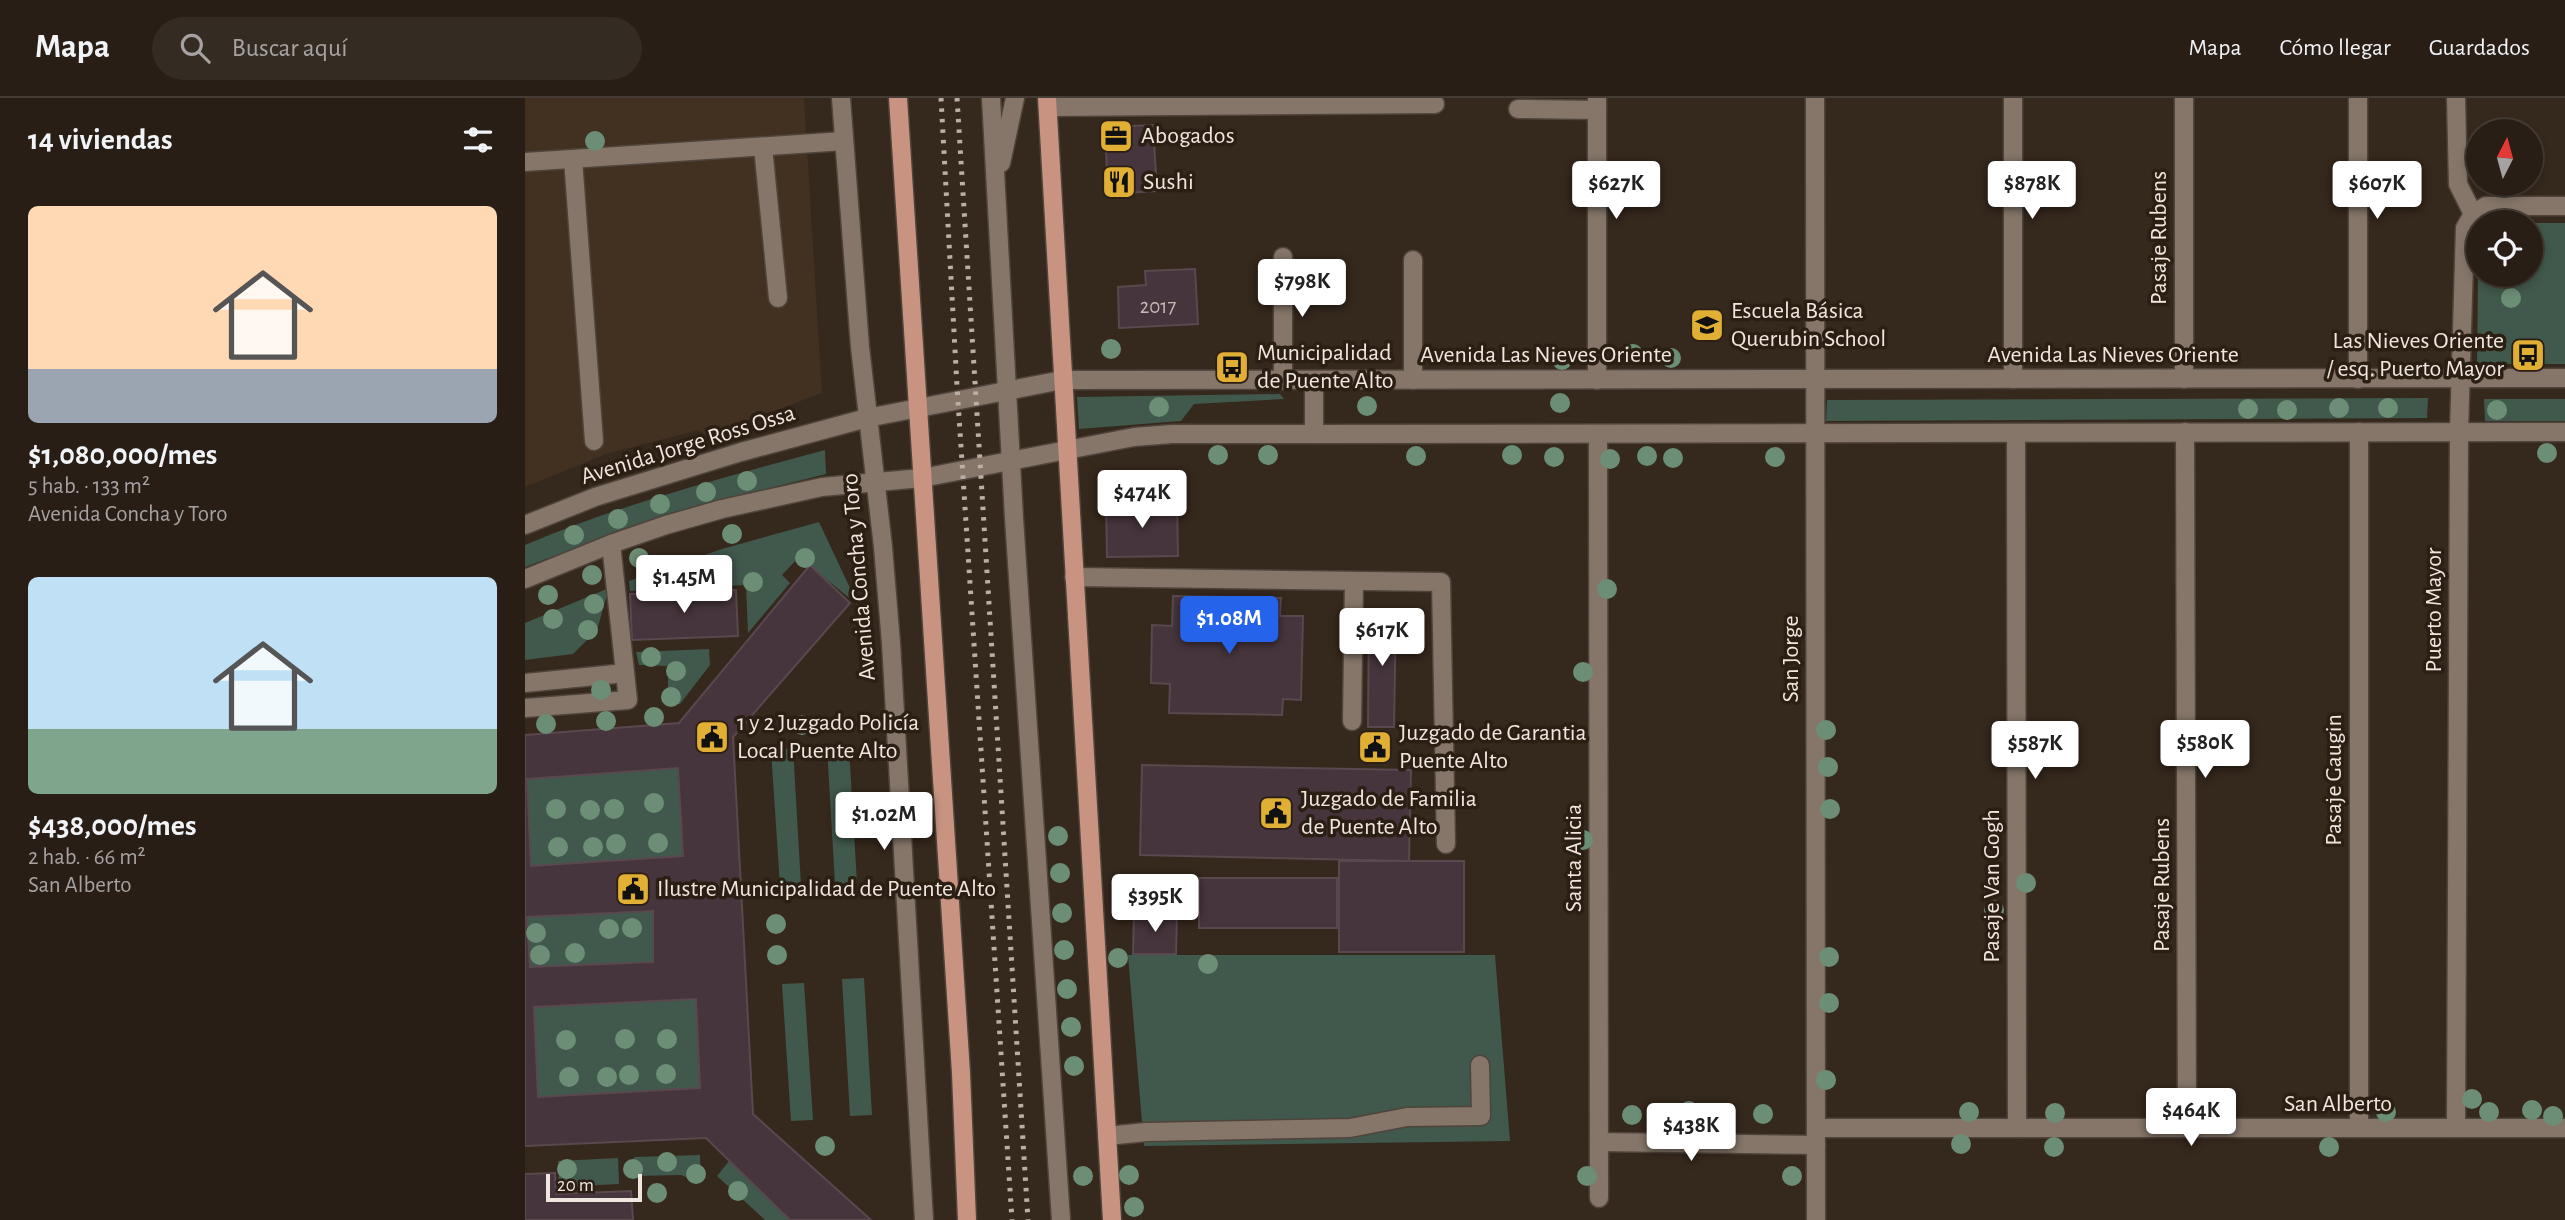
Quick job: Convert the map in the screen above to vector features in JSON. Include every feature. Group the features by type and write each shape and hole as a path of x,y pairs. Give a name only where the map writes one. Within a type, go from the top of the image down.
{"main road":[{"path":"898,98 961,1073 967,1220"},
{"path":"1047,103 1112,1220"}],"street":[{"name":"Avenida Concha y Toro","path":"841,98 867,418 876,482 891,643 924,1220"},
{"path":"991,98 1011,462 1061,1220"},
{"path":"995,187 1015,98"},
{"name":"San Jorge","path":"1815,98 1816,1220"},
{"path":"2013,98 2013,379"},
{"name":"Pasaje Rubens","path":"2184,98 2184,379"},
{"path":"2358,98 2358,379"},
{"path":"2456,98 2458,184 2470,210"},
{"path":"1047,103 1435,104"},
{"path":"1518,110 1597,104 1597,380"},
{"path":"525,162 844,141"},
{"path":"764,147 778,298"},
{"path":"573,159 594,441"},
{"path":"2478,210 2494,206 2565,206"},
{"name":"Puerto Mayor","path":"2456,1128 2459,432 2466,231"},
{"path":"1283,257 1283,380"},
{"path":"1413,260 1413,380"},
{"name":"Avenida Las Nieves Oriente","path":"867,418 1062,380 2565,379"},
{"path":"1314,380 1314,434"},
{"name":"Avenida Jorge Ross Ossa","path":"525,525 595,497 867,418"},
{"name":"Pasaje Rubens","path":"2185,432 2187,1128"},
{"name":"Pasaje Gaugin","path":"2359,432 2359,1128"},
{"path":"525,579 666,524 747,503 822,487 922,478 1111,440 1159,435 2565,432"},
{"name":"Santa Alicia","path":"1598,433 1599,1198"},
{"name":"Pasaje Van Gogh","path":"2016,433 2017,1128"},
{"path":"525,708 628,700 611,544"},
{"path":"1074,578 1441,582 1446,844"},
{"path":"1352,721 1354,581"},
{"path":"525,683 625,673"},
{"path":"1107,1136 1146,1132 1350,1128 1407,1116 1481,1116 1480,1065"},
{"name":"San Alberto","path":"1599,1142 1816,1137 2017,1128 2565,1128"}],"shaded area":[{"path":"525,98 804,98 822,393 707,436 699,430 606,454 525,487"}],"green space":[{"path":"2543,223 2565,223 2565,364 2477,364 2478,287 2543,287"},
{"path":"1280,394 1284,399 1194,404 1181,421 1079,429 1077,397"},
{"path":"2428,398 2427,418 1826,421 1827,400"},
{"path":"2484,399 2565,399 2565,421 2485,421"},
{"path":"825,450 826,474 670,513 525,567 525,545 561,530 673,492"},
{"path":"819,522 858,605 799,557 782,575 790,583 748,633 746,585 630,591 629,581 722,549"},
{"path":"609,588 597,630 573,654 525,660 525,623"},
{"path":"709,649 710,665 680,704 668,704 668,666 639,665 636,652"},
{"path":"827,747 849,747 857,883 835,884"},
{"path":"793,748 801,885 780,886 771,750"},
{"path":"678,768 683,856 531,866 527,779"},
{"path":"653,911 653,962 530,967 527,917"},
{"path":"1128,955 1495,955 1510,1141 1144,1146"},
{"path":"864,978 872,1115 850,1116 842,979"},
{"path":"804,983 813,1120 791,1121 782,984"},
{"path":"696,999 700,1088 538,1097 534,1007"},
{"path":"700,1155 701,1183 681,1175 635,1176 634,1157"},
{"path":"618,1158 619,1184 559,1187 558,1161"},
{"path":"729,1161 790,1220 765,1220 717,1176"}],"building":[{"path":"1153,125 1157,191 1108,194 1105,127"},
{"path":"1195,269 1198,324 1119,328 1118,287 1146,285 1145,271"},
{"path":"1177,502 1178,556 1107,557 1106,503"},
{"name":"Ilustre Municipalidad de Puente Alto","path":"810,565 850,603 733,737 753,1114 871,1220 790,1220 706,1138 525,1146 525,735 679,723","holes":["678,768 683,856 531,866 527,779","653,911 653,962 530,967 527,917","696,999 700,1088 538,1097 534,1007"]},
{"path":"736,590 738,636 632,640 630,594"},
{"path":"1173,596 1281,598 1280,616 1303,616 1301,700 1283,699 1282,715 1169,713 1170,684 1151,683 1152,625 1172,626"},
{"path":"1369,610 1396,610 1394,727 1368,727"},
{"name":"Juzgado de Familia de Puente Alto","path":"1142,765 1411,770 1409,861 1140,855"},
{"path":"1339,861 1464,861 1464,952 1339,952"},
{"path":"1199,878 1337,878 1337,928 1199,928"},
{"path":"1134,913 1177,914 1176,954 1133,954"},
{"path":"555,1173 556,1194 631,1191 633,1220 525,1220 525,1174"}],"railway":[{"path":"941,98 957,386 1012,1220"},
{"path":"957,98 1028,1220"}],"place":[{"name":"Abogados","path":"1116,136"},
{"name":"Sushi","path":"1119,182"},
{"name":"Escuela Básica Querubin School","path":"1707,325"},
{"name":"Las Nieves Oriente / esq. Puerto Mayor","path":"2528,355"},
{"name":"Municipalidad de Puente Alto","path":"1232,367"},
{"name":"1 y 2 Juzgado Policía Local Puente Alto","path":"712,737"},
{"name":"Juzgado de Garantia Puente Alto","path":"1375,747"},
{"name":"Juzgado de Familia de Puente Alto","path":"1276,813"},
{"name":"Ilustre Municipalidad de Puente Alto","path":"633,889"}]}
